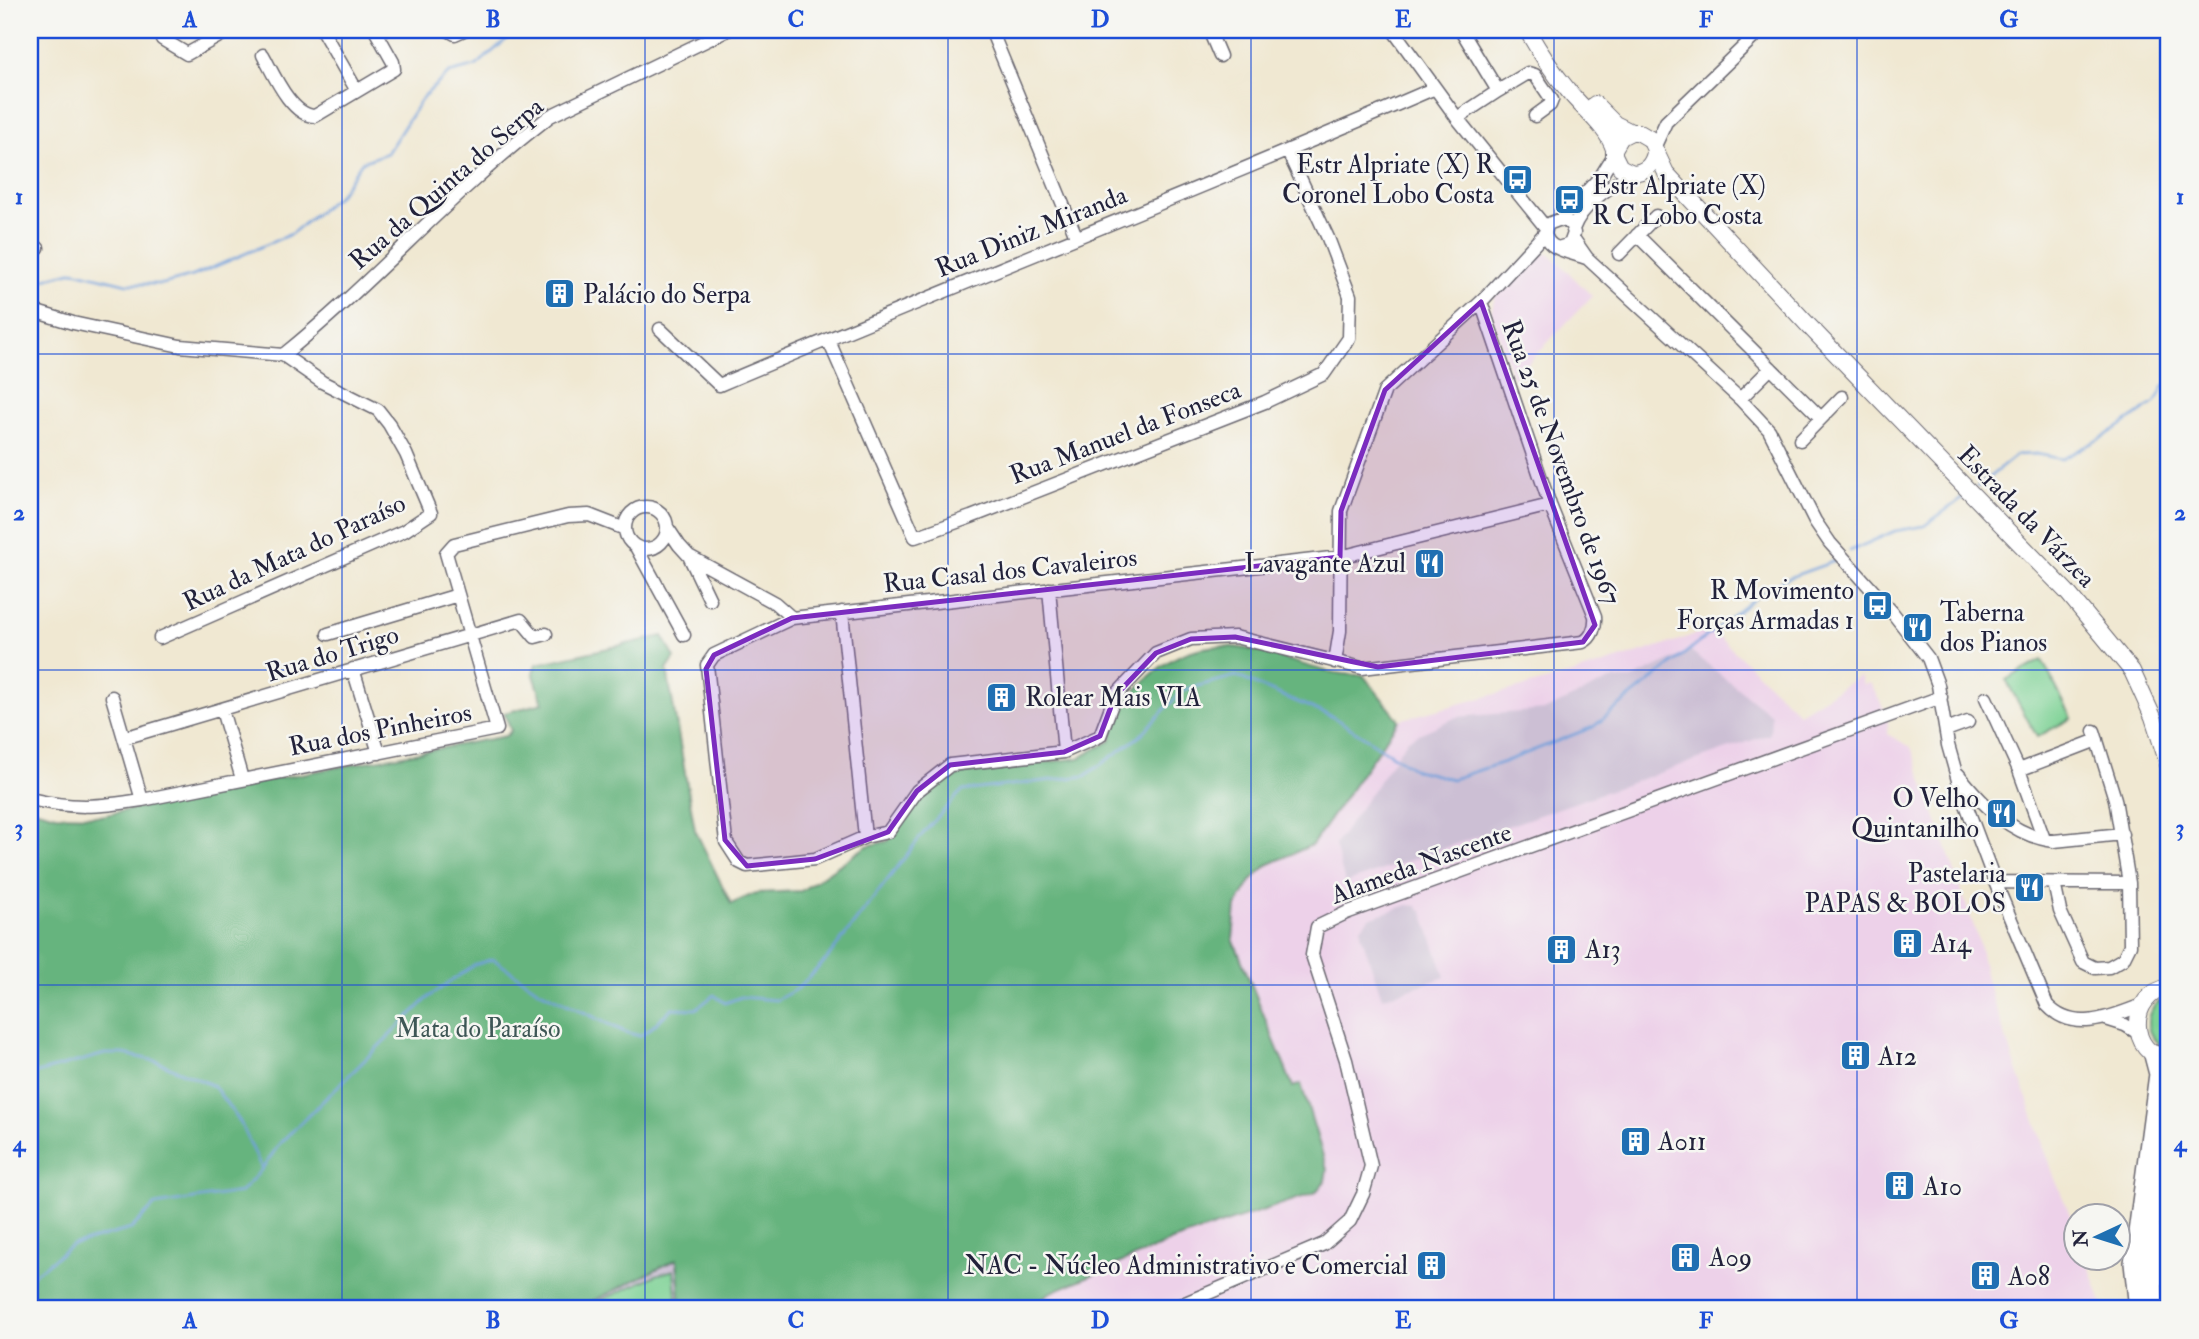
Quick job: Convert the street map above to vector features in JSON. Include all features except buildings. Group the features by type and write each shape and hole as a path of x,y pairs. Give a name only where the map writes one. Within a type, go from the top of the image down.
{"highway":[{"path":"2139,1309 2134,1263 2138,1217 2162,1058"},
{"path":"2154,1309 2150,1218 2169,1108"},
{"path":"2138,1217 2145,1309"}],"main road":[{"name":"Estrada da Várzea","path":"1527,30 1568,91 1608,135 1619,167 1657,180 1809,326"},
{"name":"Estrada da Várzea","path":"1536,30 1572,81 1608,118 1650,139 1666,173 1809,326 2067,592 2102,632 2132,671 2153,717 2169,767"},
{"path":"1614,152 1620,138 1634,132"},
{"path":"1635,173 1650,165 1654,151"},
{"path":"2162,1058 2141,1042 2138,1013 2156,991 2168,985"}],"street":[{"path":"159,30 162,39 188,53 230,30"},
{"path":"322,30 357,91"},
{"path":"263,55 289,100 306,115 315,116 394,69 393,62 375,30"},
{"path":"448,30 456,34 464,30"},
{"name":"Rua da Quinta do Serpa","path":"283,355 318,327 461,192 550,116 728,30"},
{"path":"990,30 1076,236"},
{"path":"1209,30 1220,56"},
{"path":"1393,30 1457,118 1520,197 1552,225 1571,224 1587,258 1740,399 1769,430 1815,521 1830,543 1892,612 1928,658 1941,697 1948,745 1955,769 1995,882 2047,1005 2057,1016 2076,1022 2102,1018 2142,1005"},
{"path":"1461,30 1498,91"},
{"path":"1654,151 1666,122 1761,30"},
{"path":"1457,118 1528,73 1535,75 1552,100 1550,105 1535,117"},
{"name":"Rua Diniz Miranda","path":"660,329 719,385 1076,236 1288,152 1435,88"},
{"path":"1634,132 1666,122"},
{"name":"Rua Manuel da Fonseca","path":"828,339 915,537 1265,402 1324,374 1349,338 1350,296 1328,238 1288,152"},
{"path":"842,612 865,837 888,832 917,791 950,765 1064,752 1101,736 1115,696 1156,653 1191,639 1235,637 1335,662 1340,631 1341,511 1385,390 1481,302 1607,170 1614,152"},
{"path":"1526,255 1570,244 1577,220 1591,203 1635,173"},
{"path":"1619,254 1656,216"},
{"path":"1552,225 1547,242 1587,258"},
{"path":"1637,235 1821,418"},
{"name":"Rua 25 de Novembro de 1967","path":"1335,662 1362,668 1378,667 1583,642 1589,638 1595,625 1595,616 1550,505 1481,302"},
{"path":"30,310 73,323 180,346 283,355"},
{"name":"Rua da Mata do Paraíso","path":"160,638 404,531 431,513 407,454 378,410 322,382 283,355"},
{"path":"1740,399 1771,368"},
{"path":"1800,440 1842,397"},
{"name":"Rua Casal dos Cavaleiros","path":"865,837 816,859 761,865 741,864 725,840 707,664 714,655 792,618 1340,557 1550,505"},
{"path":"684,635 636,547 627,536 626,522 635,510 649,507 662,514 667,527 689,556 710,600"},
{"name":"Rua dos Pinheiros","path":"30,799 76,807 142,800 497,729 446,553 454,544 568,516 589,515 625,529"},
{"path":"636,547 655,547 664,539 667,527"},
{"path":"689,556 775,603 792,618"},
{"path":"1049,589 1064,752"},
{"path":"328,634 458,595"},
{"name":"Rua do Trigo","path":"124,738 521,620 535,637 546,634"},
{"path":"353,669 379,753"},
{"path":"112,697 142,800"},
{"name":"Alameda Nascente","path":"1171,1309 1324,1244 1350,1221 1363,1194 1371,1166 1346,1060 1311,955 1317,927 1346,913 1941,697"},
{"path":"1986,698 2019,770 2044,839"},
{"path":"222,710 242,779"},
{"path":"1946,730 1968,722"},
{"path":"2019,770 2096,736 2115,799 2129,883 2130,945 2128,953 2116,964 2095,968 2079,958 2060,911 2054,883"},
{"path":"1955,769 1984,805 2011,825 2044,839 2054,841 2122,834"},
{"path":"1995,882 2129,883"},
{"path":"2102,1018 2125,1025 2138,1033"}],"highlighted area":[{"path":"1481,302 1595,625 1583,642 1378,667 1235,637 1191,639 1156,653 1115,696 1100,736 1064,752 950,765 917,791 888,832 815,859 747,866 725,840 706,669 714,655 792,618 1340,557 1341,511 1385,390"}],"shaded area":[{"path":"1541,254 1550,254 1592,296 1513,379 1491,312 1495,296 1521,267"},
{"path":"1710,628 1799,713 1860,676 1863,685 1870,683 1885,711 1887,734 1911,747 1978,938 1986,979 1997,1012 2065,1202 2062,1202 2062,1272 2091,1272 2104,1309 1028,1309 1049,1293 1172,1241 1315,1194 1327,1169 1301,1085 1293,1087 1233,939 1236,907 1251,881 1267,865 1312,845 1399,720 1575,673"},
{"path":"1691,651 1771,715 1770,734 1345,883 1335,845 1408,739 1457,717 1546,710 1610,680 1632,679"},
{"path":"1408,905 1417,906 1423,912 1445,977 1382,998 1361,928 1369,918"},
{"path":"2169,1172 2169,1309 2165,1309 2160,1260"},
{"path":"677,1258 681,1309 577,1309"}],"green space":[{"name":"Mata do Paraíso","path":"663,636 675,658 667,670 695,830 731,904 756,893 801,891 867,846 888,841 912,810 938,784 965,773 1079,758 1110,741 1125,701 1162,666 1189,652 1218,646 1235,647 1266,653 1321,670 1363,675 1399,720 1312,845 1267,865 1251,881 1236,907 1233,939 1293,1087 1301,1084 1327,1169 1325,1181 1315,1193 1172,1241 1049,1293 1028,1309 681,1309 677,1259 577,1309 30,1309 30,808 56,815 101,816 268,780 506,736 511,731 504,713 543,703 533,672 536,664"},
{"path":"2042,660 2072,718 2037,737 2006,680"},
{"path":"2169,997 2169,1049 2153,1038 2148,1023 2153,1007"},
{"path":"674,1270 677,1309 582,1309 656,1275"}],"waterway":[{"path":"30,283 74,271 127,284 163,284 193,276 291,234 339,195 362,162 387,153 423,97 449,73 476,66 517,30"},
{"path":"1977,487 2017,455 2036,454 2062,459 2105,436 2155,403 2164,386 2169,385"},
{"path":"1850,551 1895,531 1924,526 1964,497"},
{"path":"30,1277 72,1245 131,1229 155,1205 241,1192 262,1169 280,1143 430,996 474,965 493,959 540,991 625,1032 640,1036 672,1008 696,1009 714,995 725,1003 741,997 776,1000 797,989 827,959 925,831 962,791 1085,776 1140,736 1183,690 1236,676 1333,717 1416,770 1452,779 1593,727 1757,596 1785,579 1838,560"},
{"path":"30,1075 105,1054 124,1054 156,1061 214,1086 240,1122 262,1169"}],"place":[{"name":"Estr Alpriate (X) R Coronel Lobo Costa","path":"1517,179"},
{"name":"Estr Alpriate (X) R C Lobo Costa","path":"1569,200"},
{"name":"Palácio do Serpa","path":"560,294"},
{"name":"Lavagante Azul","path":"1429,563"},
{"name":"R Movimento Forças Armadas 1","path":"1877,605"},
{"name":"Taberna dos Pianos","path":"1917,627"},
{"name":"Rolear Mais VIA","path":"1002,697"},
{"name":"O Velho Quintanilho","path":"2002,813"},
{"name":"Pastelaria PAPAS & BOLOS","path":"2029,888"},
{"name":"A14","path":"1908,943"},
{"name":"A13","path":"1562,949"},
{"name":"A12","path":"1855,1056"},
{"name":"A011","path":"1635,1141"},
{"name":"A10","path":"1900,1186"},
{"name":"A09","path":"1686,1257"},
{"name":"NAC - Núcleo Administrativo e Comercial","path":"1431,1265"},
{"name":"A08","path":"1985,1276"}]}
